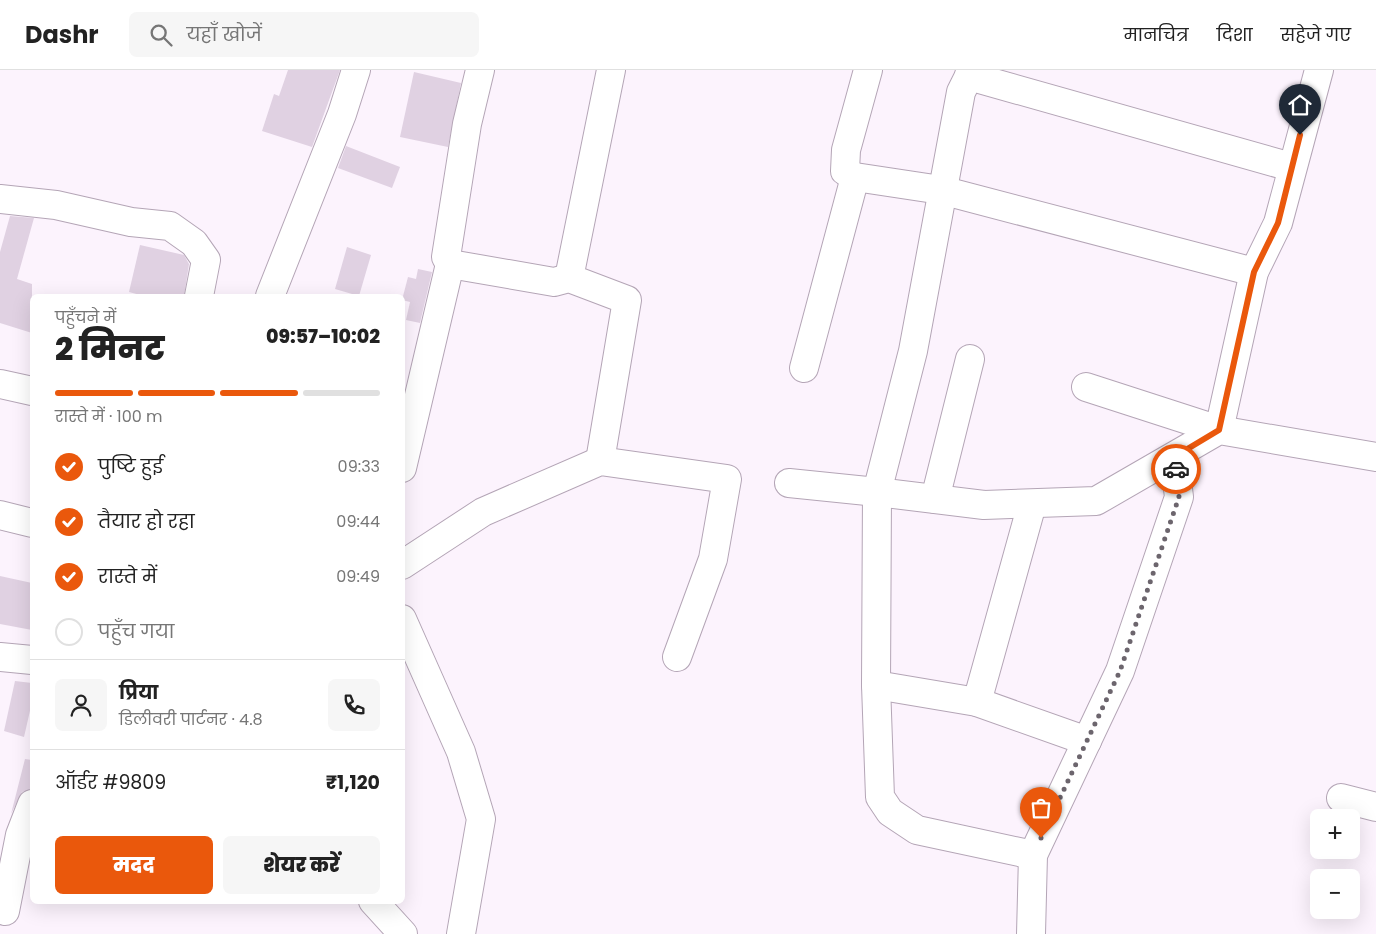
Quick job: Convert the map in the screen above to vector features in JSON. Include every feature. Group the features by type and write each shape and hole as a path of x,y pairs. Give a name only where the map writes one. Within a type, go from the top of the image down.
{"street":[{"path":"271,294 342,114 356,70"},
{"path":"405,455 450,264 446,257 467,124 480,70"},
{"path":"569,278 611,70"},
{"path":"868,70 846,150 845,170 855,177 942,190 1254,272"},
{"path":"789,483 984,505 1096,501 1219,430 1254,272 1278,223 1291,167 1319,70"},
{"path":"1033,855 917,830 890,812 880,798 876,684 877,492 913,351 961,92 970,73 1291,167"},
{"path":"804,368 855,177"},
{"path":"0,199 56,205 131,222 170,226 194,243 206,260 199,294"},
{"path":"450,264 554,282 569,278 627,300 600,462"},
{"path":"936,499 970,359"},
{"path":"0,384 30,391"},
{"path":"1086,387 1219,430 1376,457"},
{"path":"1031,934 1033,855 1120,671 1179,497 1174,457"},
{"path":"405,563 483,512 600,462 727,479 713,560 677,658"},
{"path":"977,702 1032,504"},
{"path":"0,515 30,522"},
{"path":"405,625 460,752 481,819 461,934"},
{"path":"0,657 30,660"},
{"path":"876,684 977,702 1087,741"},
{"path":"1341,798 1376,807"},
{"path":"5,911 20,835 30,809"},
{"path":"376,904 403,934"}],"building":[{"path":"288,70 340,70 312,147 262,131 274,94 279,96"},
{"path":"414,72 461,83 448,147 400,137"},
{"path":"346,146 400,167 392,188 338,168"},
{"path":"10,216 34,218 17,279 32,284 32,294 30,294 30,332 0,323 0,252"},
{"path":"140,245 184,255 189,264 184,294 136,294 129,292"},
{"path":"347,247 371,255 360,294 335,289"},
{"path":"418,269 432,272 420,323 406,320 410,302 405,301 404,294 408,277 416,279"},
{"path":"0,576 30,583 30,630 0,624"},
{"path":"15,681 30,683 30,711 24,737 4,731"},
{"path":"25,759 30,760 30,790 22,792 11,814"}],"way so far":[{"path":"1041,838 1120,671 1179,497 1176,469"}],"route":[{"path":"1176,469 1174,457 1219,430 1254,272 1278,223 1300,135"}]}
